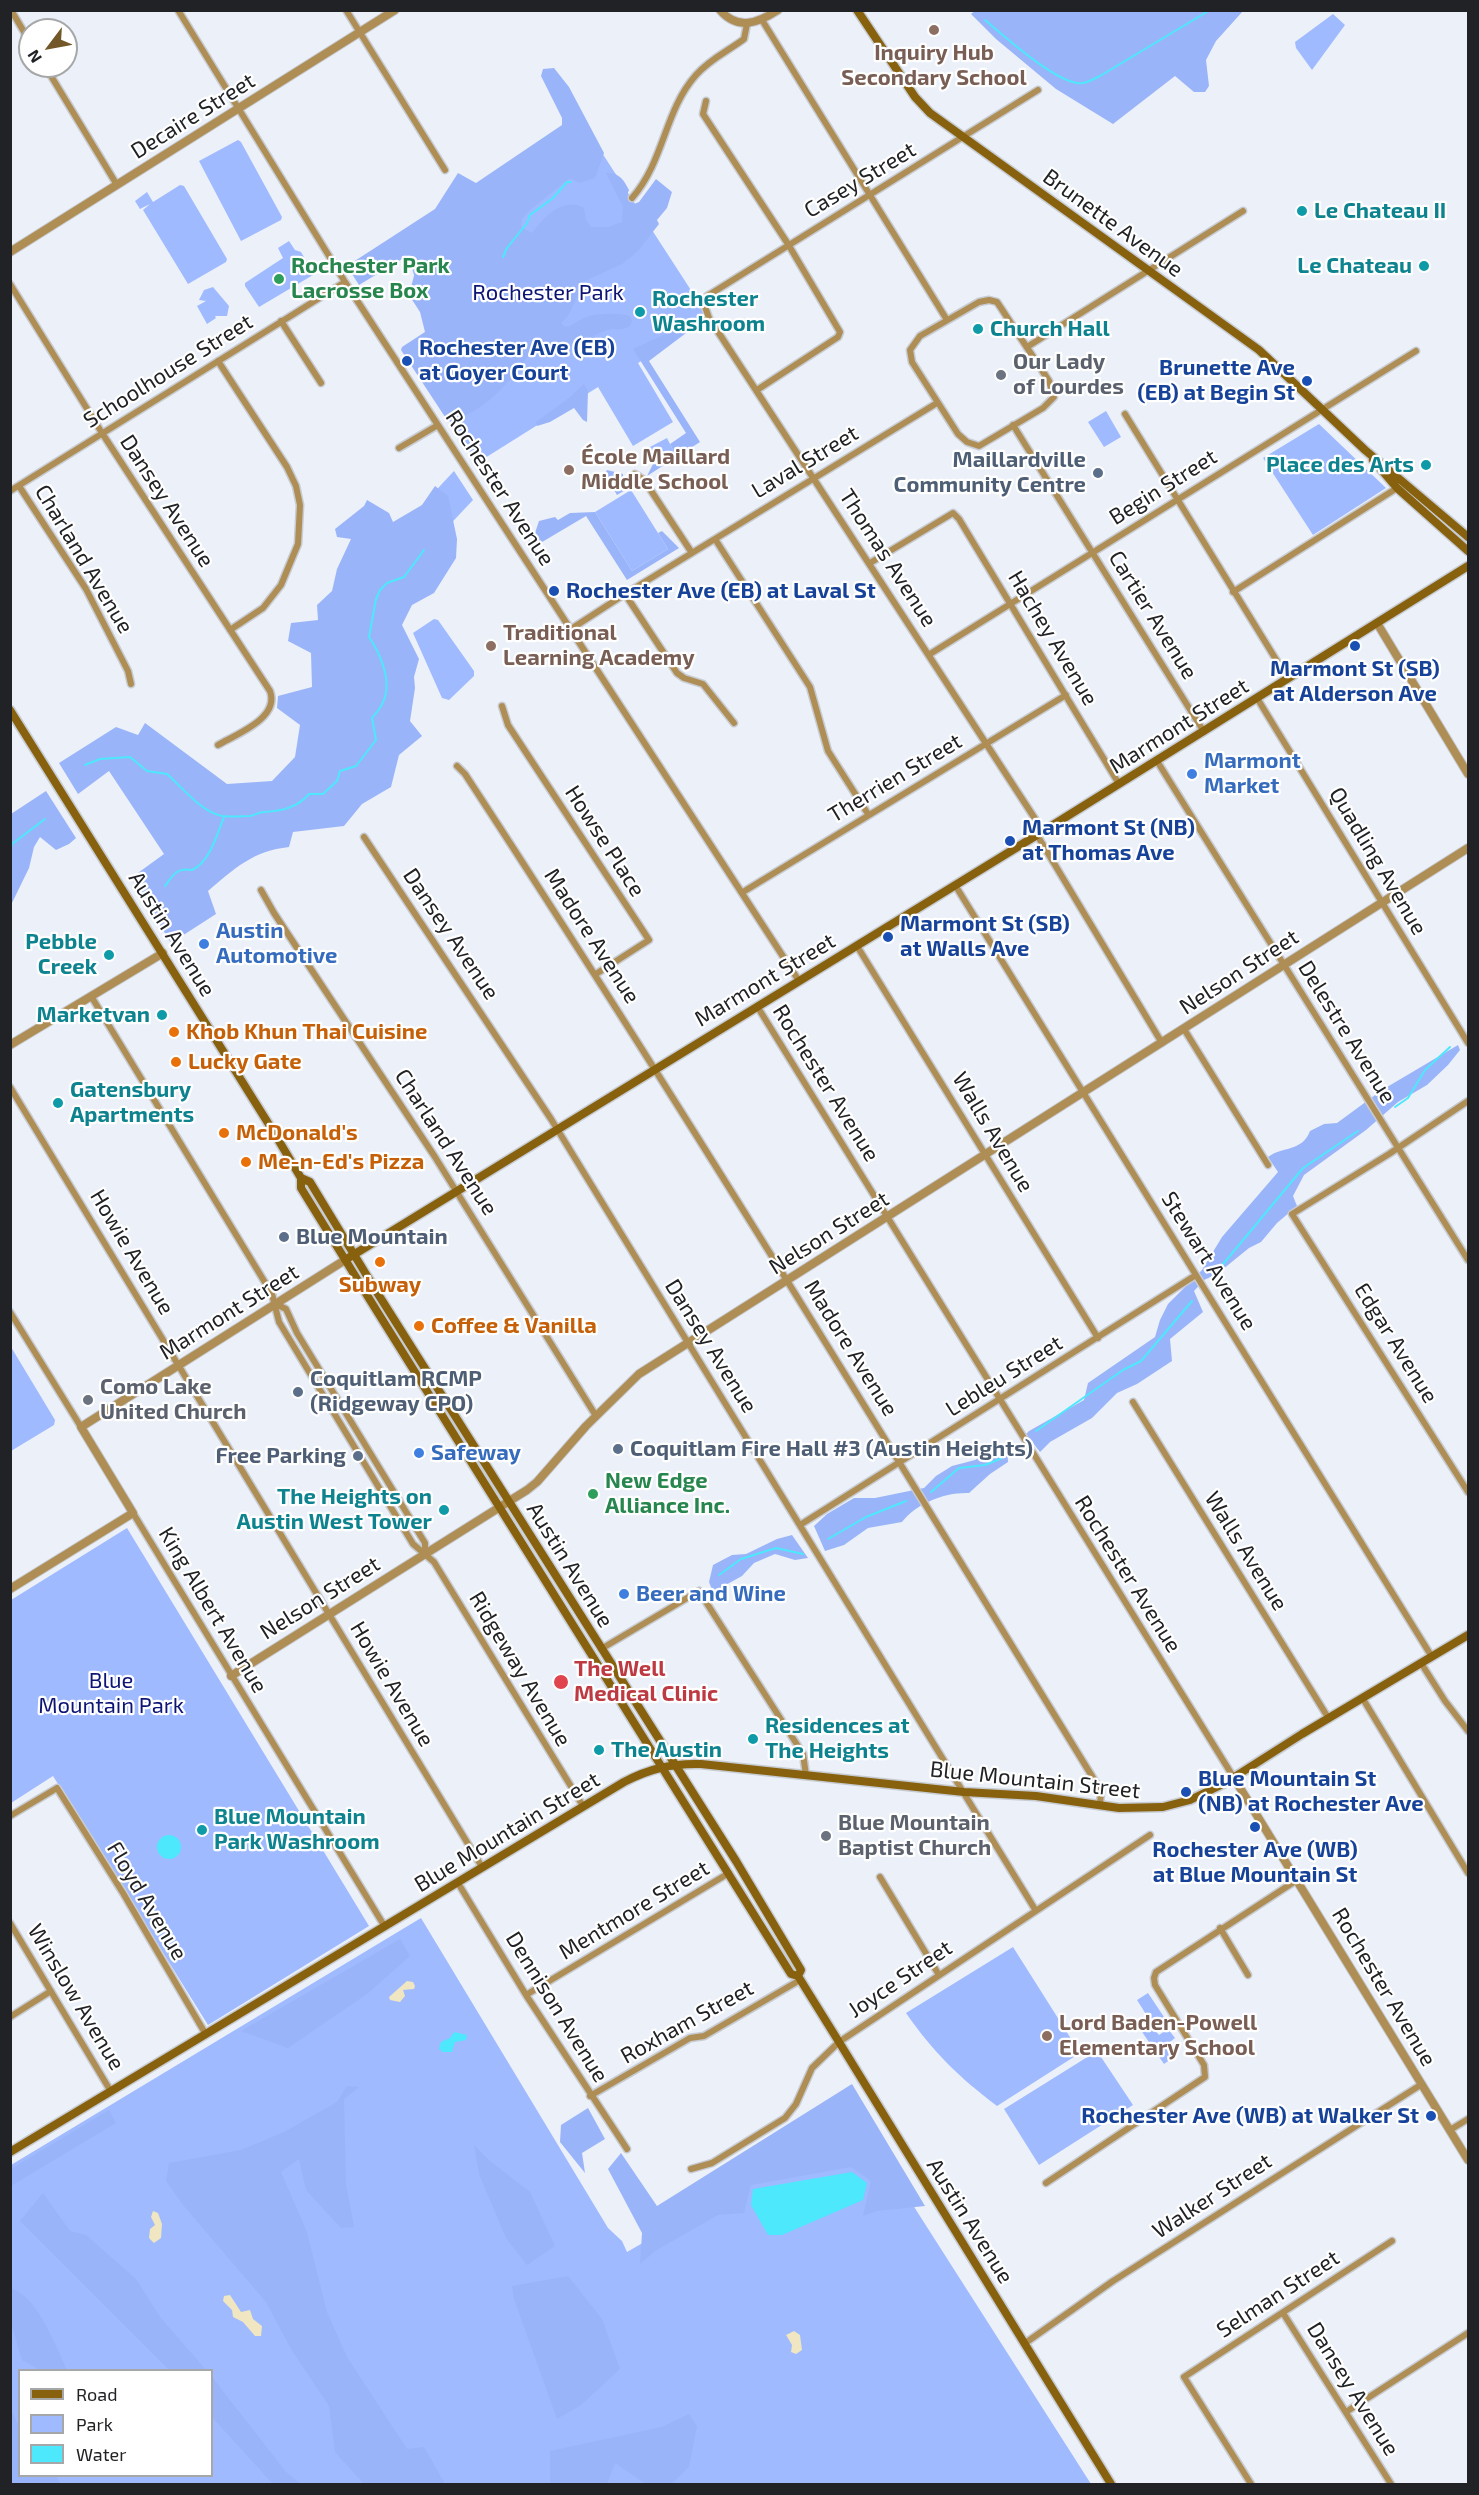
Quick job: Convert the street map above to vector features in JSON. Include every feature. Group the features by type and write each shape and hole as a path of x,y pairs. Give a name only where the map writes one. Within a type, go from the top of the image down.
{"main road":[{"name":"Brunette Avenue","path":"857,10 919,101 963,137 1259,350 1365,450 1468,537"},
{"name":"Brunette Avenue","path":"1365,450 1397,489 1468,551"},
{"name":"Marmont Street","path":"345,1260 1204,732 1468,566"},
{"name":"Austin Avenue","path":"10,710 301,1178 301,1188 345,1260 791,1974 799,1978 1111,2484"},
{"name":"Austin Avenue","path":"301,1178 310,1182 353,1254 764,1906 801,1970 799,1978"},
{"name":"Blue Mountain Street","path":"10,2152 583,1806 624,1782 662,1767 675,1764 703,1764 964,1792 1036,1796 1134,1809 1170,1806 1190,1800 1234,1778 1468,1635"},
{"path":"588,1649 601,1649"}],"street":[{"name":"Rochester Avenue","path":"178,10 345,282 800,981"},
{"path":"346,10 446,170"},
{"name":"Decaire Street","path":"10,252 395,10"},
{"path":"720,10 728,18 747,24 762,20 778,10"},
{"path":"762,20 947,320"},
{"path":"632,198 649,176 656,162 672,115 686,88 711,61 744,39 747,24"},
{"path":"52,78 117,185"},
{"name":"Casey Street","path":"704,304 709,294 1038,90"},
{"path":"706,100 703,114 788,244 838,328 840,336 757,390"},
{"path":"1027,347 1243,211"},
{"name":"Schoolhouse Street","path":"10,491 345,282"},
{"name":"Dansey Avenue","path":"10,284 102,434 270,691 272,706 266,716 218,745"},
{"path":"993,300 1027,347 1049,381 1054,397 1043,408 982,444 970,444 958,434 912,362 910,350 917,339 947,320 979,302 993,300"},
{"name":"Thomas Avenue","path":"704,304 710,318 987,744 1162,1043"},
{"path":"282,321 321,383"},
{"name":"Begin Street","path":"930,654 1416,351"},
{"path":"219,361 287,467 296,486 300,505 298,544 281,585 263,608 230,630"},
{"name":"Laval Street","path":"571,629 937,403"},
{"path":"1125,414 1288,679"},
{"path":"399,448 438,425"},
{"name":"Cartier Avenue","path":"1013,425 1204,732"},
{"path":"634,474 644,480 692,553"},
{"name":"Charland Avenue","path":"19,486 86,589 128,670 131,684"},
{"path":"1233,592 1397,489"},
{"name":"Hachey Avenue","path":"870,563 953,513 959,519 1119,784"},
{"path":"715,539 810,687 828,751 868,814"},
{"path":"625,594 677,673 684,678 703,684 734,723"},
{"path":"1377,623 1468,774"},
{"name":"Therrien Street","path":"743,892 1066,695"},
{"name":"Quadling Avenue","path":"1257,698 1468,1043"},
{"name":"Howse Place","path":"502,706 508,725 649,940 596,974"},
{"name":"Delestre Avenue","path":"1157,761 1468,1260"},
{"name":"Madore Avenue","path":"457,766 465,774 596,974 787,1280 1101,1791 1100,1805"},
{"name":"Dansey Avenue","path":"364,837 557,1130 1036,1911"},
{"name":"Nelson Street","path":"231,1676 537,1482 596,1416 639,1374 1468,848"},
{"name":"Stewart Avenue","path":"955,885 1432,1657"},
{"name":"Charland Avenue","path":"261,890 457,1191 596,1416"},
{"name":"Walls Avenue","path":"857,946 1098,1338"},
{"path":"10,1045 163,953"},
{"name":"Ridgeway Avenue","path":"91,996 276,1304 289,1313 297,1333 425,1543 425,1553"},
{"name":"Rochester Avenue","path":"757,1006 1298,1880 1468,2160"},
{"path":"1184,1029 1268,1165"},
{"name":"Howie Avenue","path":"10,1087 482,1868"},
{"path":"1398,1148 1468,1101"},
{"name":"Edgar Avenue","path":"1398,1148 1292,1214 1468,1492"},
{"name":"Marmont Street","path":"81,1427 345,1260"},
{"name":"Lebleu Street","path":"800,1525 1196,1275"},
{"name":"Ridgeway Avenue","path":"276,1304 276,1316 279,1322 413,1544 434,1562 583,1806"},
{"name":"King Albert Avenue","path":"10,1312 385,1927"},
{"name":"Walls Avenue","path":"1133,1401 1329,1719"},
{"path":"10,1589 133,1513"},
{"path":"601,1649 699,1591 714,1611 802,1754 806,1775"},
{"path":"1421,1664 1468,1731"},
{"path":"1363,1698 1468,1873"},
{"name":"Floyd Avenue","path":"10,1816 57,1788 123,1893 205,2033"},
{"name":"Joyce Street","path":"691,2169 712,2163 785,2118 796,2104 812,2068 839,2042 1150,1835"},
{"name":"Mentmore Street","path":"526,1995 729,1874"},
{"path":"880,1877 939,1975"},
{"path":"1046,2183 1203,2079 1206,2073 1204,2065 1155,1985 1154,1976 1158,1969 1298,1880"},
{"name":"Dennison Avenue","path":"459,1882 526,1995 590,2096 627,2149"},
{"name":"Winslow Avenue","path":"10,1923 110,2090"},
{"path":"1220,1928 1248,1975"},
{"name":"Roxham Street","path":"590,2096 690,2038 704,2036 799,1978"},
{"path":"10,2017 51,1991"},
{"name":"Walker Street","path":"1024,2344 1113,2281 1422,2084"},
{"path":"1450,2130 1468,2119"},
{"name":"Selman Street","path":"1251,2484 1184,2377 1392,2241"},
{"name":"Dansey Avenue","path":"1283,2313 1391,2484"},
{"path":"1347,2412 1468,2333"}],"green space":[{"path":"976,10 1243,11 1216,41 1206,60 1209,86 1205,92 1194,92 1175,76 1113,124 1056,89 996,39 971,14"},
{"path":"1333,14 1345,25 1312,70 1296,48 1295,42"},
{"name":"Rochester Park","path":"554,68 569,87 604,153 595,178 579,183 570,178 529,211 522,219 521,227 532,233 548,215 561,206 569,205 584,208 586,220 591,227 608,227 622,222 623,207 606,173 618,175 623,180 629,190 627,195 634,204 639,202 656,179 672,192 667,208 657,220 659,224 638,251 622,264 585,281 568,316 561,323 565,327 586,317 614,314 630,316 632,321 630,326 607,330 578,344 565,347 556,348 536,343 499,392 486,403 460,418 447,420 401,350 425,332 420,312 409,295 415,272 412,259 407,256 359,285 347,266 435,209 458,173 476,183 562,125 562,118 541,76 543,69"},
{"name":"Rochester Park","path":"593,139 709,318 638,363 673,422 633,446 598,387 477,463 402,348 430,329 408,255"},
{"path":"238,140 282,217 281,220 241,241 199,161"},
{"path":"180,185 184,186 227,259 226,262 188,284 143,210 150,204 140,209 135,201 147,192 153,202"},
{"name":"Rochester Park Lacrosse Box","path":"289,241 295,250 301,252 313,275 259,307 245,283 283,258 278,248"},
{"path":"213,287 229,306 227,316 215,316 216,318 207,324 197,306 206,301 199,300 204,290"},
{"path":"702,321 649,361 700,442 647,476 654,462 673,450 670,444 686,433 633,349 692,322"},
{"path":"584,384 588,391 587,422 574,408 550,422 537,426 536,422"},
{"path":"1106,411 1121,437 1104,447 1088,422"},
{"path":"1319,424 1386,488 1313,535 1263,458"},
{"path":"667,438 673,450 654,462 648,448"},
{"path":"607,470 623,474 623,480 630,487 617,495 605,474"},
{"path":"454,471 473,500 441,534 398,531"},
{"path":"435,486 448,496 457,539 456,558 434,593 412,605 402,625 419,659 414,677 415,688 410,721 422,736 399,755 391,787 362,804 344,826 293,832 289,847 265,852 236,868 208,891 216,914 171,943 131,878 164,854 109,771 78,794 59,763 116,727 138,735 145,723 227,784 272,781 295,757 300,725 277,708 278,696 312,687 311,653 288,641 291,623 318,620 317,605 332,591 337,569 351,539 337,537 335,529 364,506 367,500 389,513 393,522 422,505"},
{"path":"631,490 668,549 632,571 595,512"},
{"path":"595,512 632,571 668,549 658,533 662,531 679,548 627,580 586,516 532,548 528,541 533,539 539,521 555,517 558,520 570,513"},
{"path":"434,619 438,620 474,671 474,676 449,700 442,698 413,633"},
{"path":"46,791 76,838 56,850 40,837 34,847 29,868 11,905 11,814"},
{"path":"1458,1045 1460,1050 1427,1085 1398,1102 1366,1130 1304,1175 1293,1196 1297,1206 1277,1223 1261,1242 1249,1248 1217,1274 1204,1280 1194,1291 1203,1312 1170,1339 1172,1361 1137,1384 1117,1393 1092,1418 1050,1442 1040,1452 1026,1434 1084,1400 1088,1383 1155,1337 1168,1304 1202,1270 1222,1237 1278,1172 1268,1157 1297,1146 1307,1138 1310,1131 1324,1124 1337,1123 1382,1090"},
{"path":"11,1347 55,1420 54,1425 11,1451"},
{"path":"1007,1442 1008,1462 990,1474 969,1493 951,1494 932,1500 915,1509 902,1522 868,1528 844,1545 825,1551 814,1526 827,1514 854,1498 875,1498 924,1488 936,1476 952,1466 975,1460"},
{"name":"Blue Mountain Park","path":"127,1528 369,1926 208,2025 53,1776 11,1803 11,1600"},
{"path":"792,1535 808,1558 795,1560 775,1554 754,1563 742,1576 713,1592 709,1582 713,1565 732,1555 746,1554 777,1539"},
{"path":"421,1918 608,2228 622,2241 627,2252 858,2119 1091,2484 11,2484 11,2165"},
{"path":"400,1939 410,1956 367,1994 288,2048 241,2031"},
{"path":"1013,1947 1080,2053 997,2106 948,2064 906,2013"},
{"path":"1148,1993 1166,2020 1154,2027 1137,2000"},
{"path":"1149,2022 1159,2035 1168,2029 1175,2038 1166,2045 1174,2057 1164,2064 1140,2029"},
{"path":"1097,2051 1133,2105 1039,2165 1004,2109"},
{"path":"852,2084 925,2206 877,2211 863,2216 871,2181 851,2167 751,2185 744,2213 718,2215 655,2251 640,2264 642,2233 608,2169 621,2153 657,2206"},
{"path":"347,2086 359,2087 344,2099 346,2184 354,2227 341,2228 306,2190 299,2159 281,2172 307,2232 327,2312 347,2357 407,2449 424,2447 445,2484 364,2484 335,2452 329,2406 291,2349 266,2302 184,2206 166,2181 169,2163 241,2150 284,2132 337,2102"},
{"path":"588,2108 605,2139 582,2153 585,2173 560,2142 561,2125"},
{"path":"109,2110 116,2123 11,2186 11,2169"},
{"path":"474,2145 490,2161 530,2192 555,2246 527,2265 506,2238 479,2174"},
{"path":"43,2193 70,2231 86,2235 136,2279 160,2317 205,2369 168,2369 20,2221"},
{"path":"568,2276 602,2319 620,2369 581,2405 557,2419 514,2299 512,2286"},
{"path":"12,2289 21,2294 38,2312 67,2369 38,2369 22,2360 11,2323"},
{"path":"213,2378 286,2472 301,2484 273,2484 213,2418"},
{"path":"11,2410 18,2424 18,2477 57,2477 61,2484 11,2484"},
{"path":"689,2414 697,2426 689,2467 671,2484 646,2484 615,2463 607,2484 550,2484 550,2451 662,2427"}],"sand":[{"path":"407,1981 413,1982 414,1989 403,1990 405,1996 400,2002 390,2000 389,1997"},
{"path":"153,2211 158,2213 162,2224 161,2238 154,2243 149,2238 150,2229 155,2225 151,2217"},
{"path":"230,2295 241,2312 250,2310 253,2319 262,2326 261,2336 255,2336 243,2322 233,2317 232,2310 223,2301 224,2296"},
{"path":"794,2331 800,2335 802,2350 796,2354 791,2352 792,2345 786,2335"}],"water":[{"path":"169,1835 178,1838 181,1847 178,1856 169,1859 160,1856 157,1847 160,1838"},
{"path":"454,2032 467,2035 466,2040 455,2042 452,2052 443,2052 439,2049 441,2042 450,2038"},
{"path":"852,2172 867,2183 863,2200 782,2235 768,2235 751,2205 753,2189"}],"waterway":[{"path":"985,20 1047,69 1073,82 1083,83 1100,76 1210,10"},
{"path":"503,257 507,248 527,223 530,215 553,198 567,182 571,182"},
{"path":"85,765 100,759 130,757 147,771 167,774 199,804 214,814 222,816 250,816 283,810 299,803 309,794 323,794 337,781 340,771 356,766 376,740 372,718 382,704 387,686 381,659 369,637 376,599 380,590 387,583 404,577 424,550"},
{"path":"165,886 176,873 187,869 192,870 204,861 224,817"},
{"path":"10,851 12,844 45,819"},
{"path":"1395,1107 1408,1098 1425,1070 1450,1047"},
{"path":"1214,1275 1303,1168 1358,1131"},
{"path":"1036,1431 1123,1370 1141,1361 1192,1301"},
{"path":"931,1492 959,1468 985,1465 1000,1459 1014,1448"},
{"path":"828,1539 866,1517 906,1501"},
{"path":"719,1575 741,1559 776,1548 803,1554"}],"place":[{"name":"Inquiry Hub Secondary School","path":"934,30"},
{"name":"Le Chateau II","path":"1302,211"},
{"name":"Le Chateau","path":"1424,266"},
{"name":"Rochester Park Lacrosse Box","path":"279,279"},
{"name":"Rochester Washroom","path":"640,312"},
{"name":"Church Hall","path":"978,329"},
{"name":"Rochester Ave (EB) at Goyer Court","path":"407,361"},
{"name":"Our Lady of Lourdes","path":"1001,375"},
{"name":"Brunette Ave (EB) at Begin St","path":"1307,381"},
{"name":"Place des Arts","path":"1426,465"},
{"name":"École Maillard Middle School","path":"569,470"},
{"name":"Maillardville Community Centre","path":"1098,473"},
{"name":"Rochester Ave (EB) at Laval St","path":"554,591"},
{"name":"Traditional Learning Academy","path":"491,646"},
{"name":"Marmont St (SB) at Alderson Ave","path":"1355,646"},
{"name":"Marmont Market","path":"1192,774"},
{"name":"Marmont St (NB) at Thomas Ave","path":"1010,841"},
{"name":"Marmont St (SB) at Walls Ave","path":"888,937"},
{"name":"Austin Automotive","path":"204,944"},
{"name":"Pebble Creek","path":"109,955"},
{"name":"Marketvan","path":"162,1015"},
{"name":"Khob Khun Thai Cuisine","path":"174,1032"},
{"name":"Lucky Gate","path":"176,1062"},
{"name":"Gatensbury Apartments","path":"58,1103"},
{"name":"McDonald's","path":"224,1133"},
{"name":"Me-n-Ed's Pizza","path":"246,1162"},
{"name":"Blue Mountain","path":"284,1237"},
{"name":"Subway","path":"380,1262"},
{"name":"Coffee & Vanilla","path":"419,1326"},
{"name":"Coquitlam RCMP (Ridgeway CPO)","path":"298,1392"},
{"name":"Como Lake United Church","path":"88,1400"},
{"name":"Coquitlam Fire Hall #3 (Austin Heights)","path":"618,1449"},
{"name":"Safeway","path":"419,1453"},
{"name":"Free Parking","path":"358,1456"},
{"name":"New Edge Alliance Inc.","path":"593,1494"},
{"name":"The Heights on Austin West Tower","path":"444,1510"},
{"name":"Beer and Wine","path":"624,1594"},
{"name":"The Well Medical Clinic","path":"561,1682"},
{"name":"Residences at The Heights","path":"753,1739"},
{"name":"The Austin","path":"599,1750"},
{"name":"Blue Mountain St (NB) at Rochester Ave","path":"1186,1792"},
{"name":"Rochester Ave (WB) at Blue Mountain St","path":"1255,1827"},
{"name":"Blue Mountain Park Washroom","path":"202,1830"},
{"name":"Blue Mountain Baptist Church","path":"826,1836"},
{"name":"Lord Baden-Powell Elementary School","path":"1047,2036"},
{"name":"Rochester Ave (WB) at Walker St","path":"1431,2116"}]}
